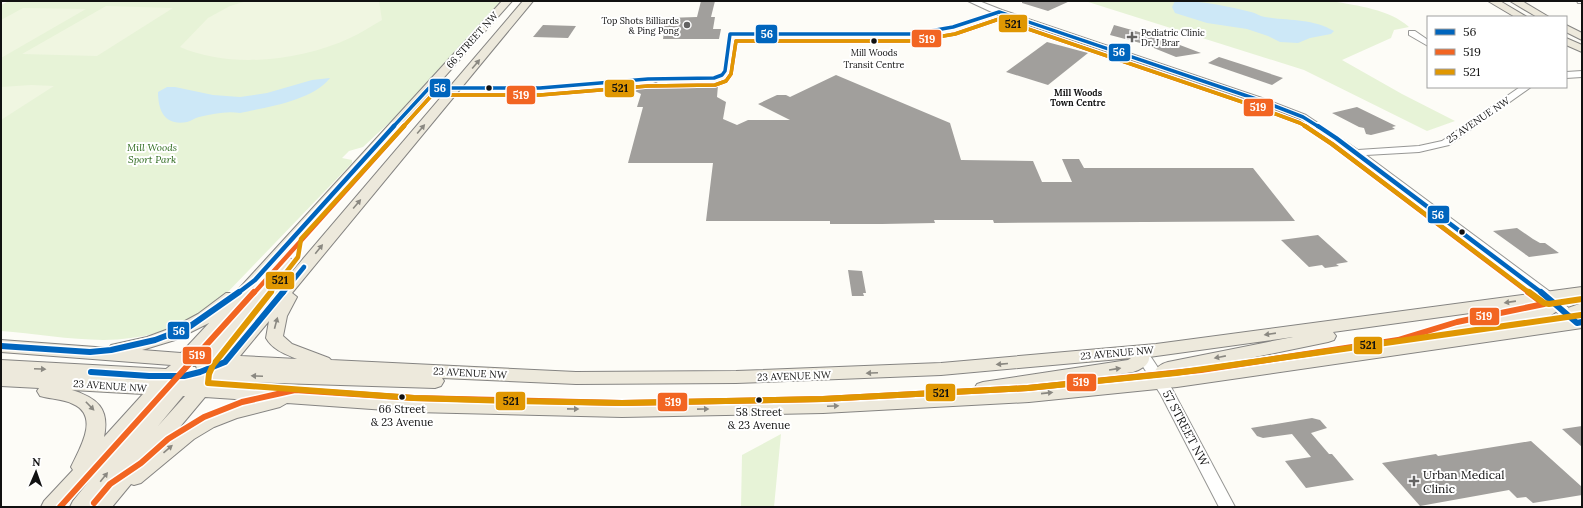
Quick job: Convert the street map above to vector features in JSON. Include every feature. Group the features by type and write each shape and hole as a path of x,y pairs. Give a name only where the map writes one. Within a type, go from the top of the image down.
{"main road":[{"name":"66 STREET NW","path":"99,507 114,489 193,376 255,280 507,1"},
{"path":"496,40 521,1"},
{"name":"66 STREET NW","path":"50,507 74,481 193,376 306,265 528,1"},
{"path":"1493,1 1520,16"},
{"path":"1516,2 1542,16"},
{"path":"1567,29 1582,37"},
{"path":"1567,42 1582,49"},
{"path":"80,507 110,469 193,376 292,253 294,236"},
{"path":"306,265 294,291 281,310 275,325 274,338 286,348 333,367"},
{"path":"90,352 118,349 151,342 189,327 206,317 255,280"},
{"name":"23 AVENUE NW","path":"1,379 193,376 333,367 576,378 736,377 941,369 1140,351 1582,292"},
{"path":"1400,347 1458,329 1545,311 1551,308 1552,305 1548,297"},
{"name":"23 AVENUE NW","path":"1,346 90,352 193,376 296,397 414,405 622,410 823,406 1029,395 1160,382 1400,347 1580,318"},
{"path":"1160,382 1162,374 1168,368 1329,336 1355,329 1380,319"},
{"path":"925,401 983,389 1133,366 1141,360 1140,351"},
{"path":"1,366 193,376 420,381 576,378"},
{"path":"1,379 39,390 64,393 77,397 93,407 96,413 93,442 74,481"},
{"path":"114,489 144,469 172,445 206,423 244,409 296,397"}],"street":[{"path":"972,1 999,12 1194,77 1283,109 1319,126 1548,297 1580,318"},
{"path":"1412,33 1427,43"},
{"path":"1567,75 1582,74"},
{"name":"25 AVENUE NW","path":"1356,153 1419,149 1444,143 1521,88"},
{"name":"57 STREET NW","path":"1140,351 1160,382 1192,438 1227,507"}],"green space":[{"name":"Mill Woods Sport Park","path":"9,1 502,1 392,120 363,147 349,151 342,158 352,160 352,163 224,296 192,318 169,329 144,336 116,340 100,340 1,331 1,5"},
{"path":"247,1 379,1 382,20 354,36 330,46 288,57 243,60 221,58 200,54 180,47 208,18 230,6"},
{"path":"1085,1 1332,1 1383,12 1409,27 1394,30 1391,38 1342,60 1402,94 1455,121 1427,131 1304,70"},
{"path":"106,6 173,8 97,56 22,54"},
{"path":"23,8 86,9 1,58 1,20"},
{"path":"31,85 54,86 1,120 1,87"},
{"path":"781,434 774,507 741,507 742,455"}],"water":[{"path":"1175,1 1204,2 1253,12 1265,17 1309,22 1334,31 1331,34 1310,38 1298,43 1280,42 1247,29 1207,23 1175,13 1172,7"},
{"path":"330,78 322,86 312,92 301,98 288,102 240,113 235,112 198,117 187,122 179,123 173,122 164,116 158,99 158,92 167,87 175,87 213,95 240,97 267,93 312,80"}],"building":[{"path":"701,1 715,1 711,17 715,17 713,29 721,29 719,39 663,39 664,32 662,32 666,18 697,17"},
{"path":"1022,1 1070,1 1048,11 1022,3"},
{"path":"543,25 576,26 568,38 533,37"},
{"path":"1114,25 1164,39 1201,53 1176,57 1144,44 1110,35"},
{"path":"1047,42 1088,53 1048,85 1006,72"},
{"path":"1219,57 1283,78 1272,85 1208,63"},
{"path":"836,75 950,123 961,160 1033,161 1042,182 1072,182 1062,159 1079,159 1084,168 1253,168 1295,221 994,223 993,220 934,220 935,223 830,224 830,221 706,221 713,163 628,163 643,107 637,107 641,94 635,91 639,89 638,88 656,82 662,85 718,85 717,97 726,102 723,119 737,125 748,120 790,120 758,104 777,95 786,95 790,97"},
{"path":"1357,107 1396,126 1392,127 1395,129 1371,135 1366,134 1364,128 1359,127 1332,113"},
{"path":"1517,228 1540,243 1545,243 1559,253 1529,257 1493,231"},
{"path":"1318,235 1348,262 1336,264 1339,266 1325,268 1322,265 1309,267 1281,240"},
{"path":"848,270 862,271 866,293 863,293 864,296 852,296"},
{"path":"1312,418 1320,420 1327,428 1311,433 1329,454 1332,454 1354,480 1306,488 1285,461 1311,457 1292,434 1263,438 1257,436 1251,428"},
{"path":"1582,426 1582,447 1562,429"},
{"path":"1531,441 1582,487 1582,495 1533,503 1526,497 1517,498 1509,490 1420,506 1382,463 1436,454 1438,456"}],"transit line":[{"name":"56","path":"1,346 90,352 111,350 155,340 189,327 201,320 255,280 429,88 540,88 648,79 714,78 722,75 725,71 730,34 913,34 953,27 999,12 1259,100 1303,117 1336,138 1548,297 1577,323 1582,322"},
{"name":"519","path":"60,507 432,95 540,95 648,86 715,85 726,81 731,74 736,41 914,41 955,34 999,19 1300,123 1332,144 1544,304 1457,322 1398,340 1201,370 1028,388 823,399 622,403 414,398 295,390 242,402 204,417 168,439 141,463 110,484 94,503"},
{"name":"521","path":"1581,315 1176,373 1028,388 823,399 622,403 512,401 414,398 208,383 209,374 213,365 298,257 301,239 432,95 540,95 648,86 715,85 726,81 731,74 736,41 914,41 955,34 999,19 1300,123 1332,144 1544,303 1549,304 1582,299"},
{"name":"56","path":"91,372 149,376 184,376 200,372 225,362 304,267"}],"place":[{"name":"Top Shots Billiards & Ping Pong","path":"687,25"},
{"name":"Pediatric Clinic Dr. J Brar","path":"1132,37"},
{"name":"Mill Woods Transit Centre","path":"874,41"},
{"name":"66 Street & 23 Avenue","path":"402,397"},
{"name":"58 Street & 23 Avenue","path":"759,400"},
{"name":"Urban Medical Clinic","path":"1414,481"}],"district":[{"name":"Mill Woods Town Centre","path":"1078,98"}]}
